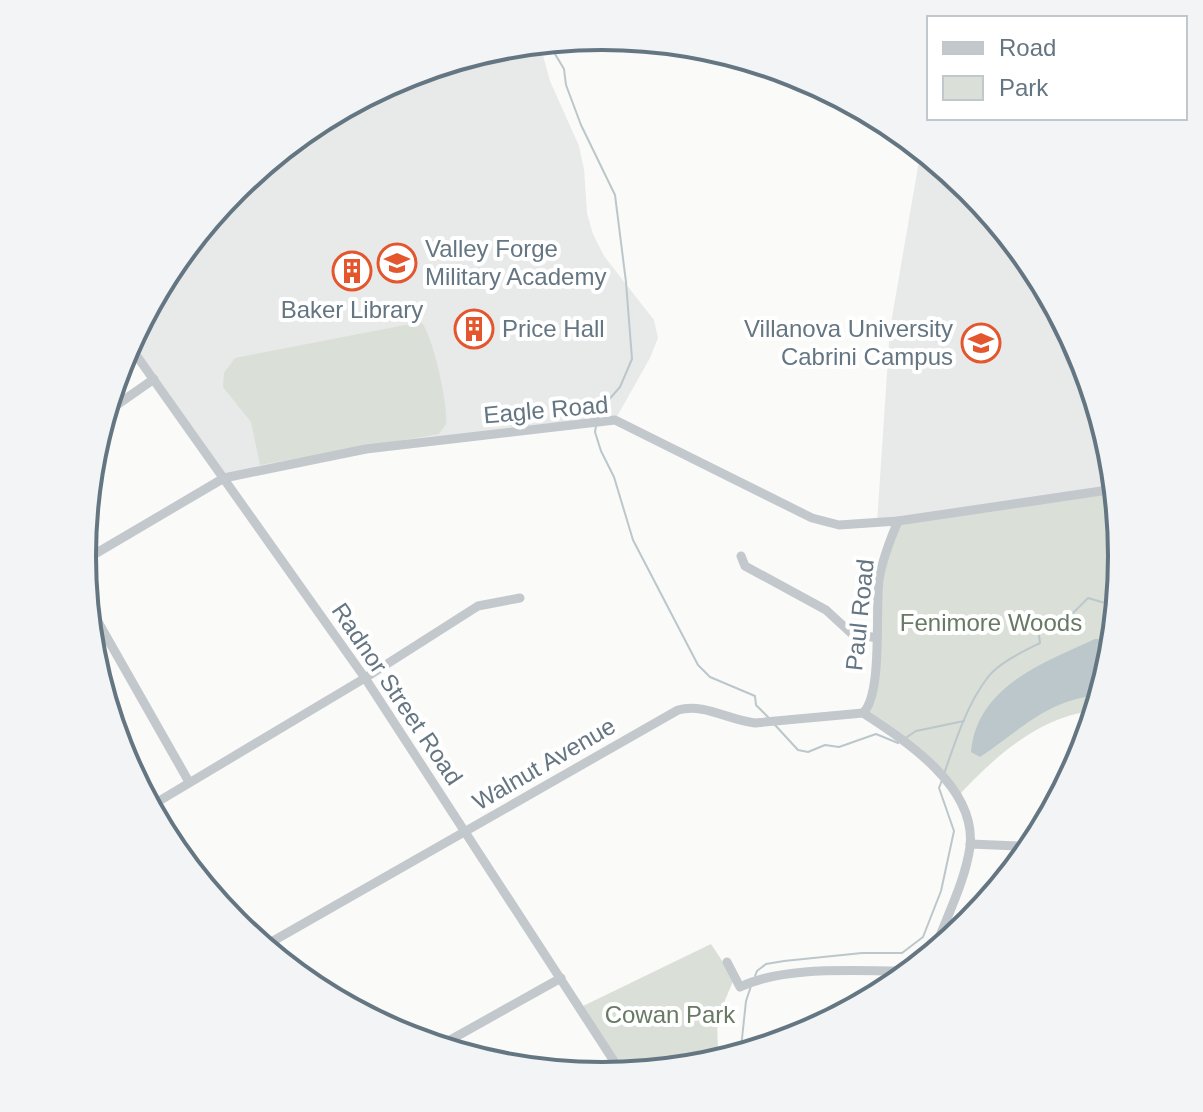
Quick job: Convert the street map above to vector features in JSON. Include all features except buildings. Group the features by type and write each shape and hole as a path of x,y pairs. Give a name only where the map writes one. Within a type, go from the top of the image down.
{"street":[{"name":"Radnor Street Road","path":"137,356 365,678 614,1062"},
{"path":"119,403 154,379"},
{"name":"Eagle Road","path":"96,553 224,478 366,449 615,420 812,518 839,525 898,521 1103,491"},
{"name":"Paul Road","path":"863,713 868,709 875,673 879,578 898,521"},
{"path":"741,556 745,566 826,610 851,633 877,638"},
{"path":"159,801 365,678 478,606 520,598"},
{"path":"101,627 189,782"},
{"name":"Walnut Avenue","path":"274,941 678,710 694,705 737,721 755,723 863,713"},
{"path":"863,713 914,748 943,777 965,813 970,844 964,873 942,929"},
{"path":"970,844 1016,846"},
{"path":"727,962 740,987 754,980 783,974 891,971"},
{"path":"452,1039 561,978"}],"shaded area":[{"name":"Valley Forge Military Academy","path":"542,53 550,81 579,146 587,213 593,234 604,256 654,320 658,338 615,420 366,449 224,478 137,356 163,303 200,248 221,222 268,176 320,135 349,118 378,102 439,77 471,67"},
{"name":"Villanova University Cabrini Campus","path":"919,162 982,222 1040,303 1081,393 1098,457 1103,491 877,523 890,329"},
{"path":"1100,639 1087,697 1047,711 980,757 971,752 976,729 999,694 1034,668"}],"green space":[{"path":"421,322 435,354 445,402 446,423 439,434 260,465 251,422 223,387 224,373 235,358"},
{"name":"Fenimore Woods","path":"1103,491 1108,556 1103,622 1083,713 1052,722 1017,742 957,797 943,777 863,713 875,672 879,578 898,521"},
{"name":"Cowan Park","path":"711,944 734,979 717,1019 718,1048 668,1058 615,1062 581,1007"}],"waterway":[{"path":"555,52 564,69 566,85 581,125 615,195 626,282 632,359 620,387 599,411 597,420"},
{"path":"596,426 601,451 614,477 633,540 698,665 710,677 755,696 756,705 768,717"},
{"path":"944,774 968,711 988,677 1012,657 1040,643 1038,628 1064,622 1088,598 1105,603"},
{"path":"907,737 916,731 964,721"},
{"path":"775,725 798,750 808,752 825,745 839,747 876,734 898,743"},
{"path":"755,976 766,964 784,961 862,953 902,953 923,937 941,891 954,831 939,788 942,780"},
{"path":"742,1042 746,1001 751,986"}],"place":[{"name":"Valley Forge Military Academy","path":"397,263"},
{"name":"Baker Library","path":"352,271"},
{"name":"Price Hall","path":"474,329"},
{"name":"Villanova University Cabrini Campus","path":"981,343"}]}
